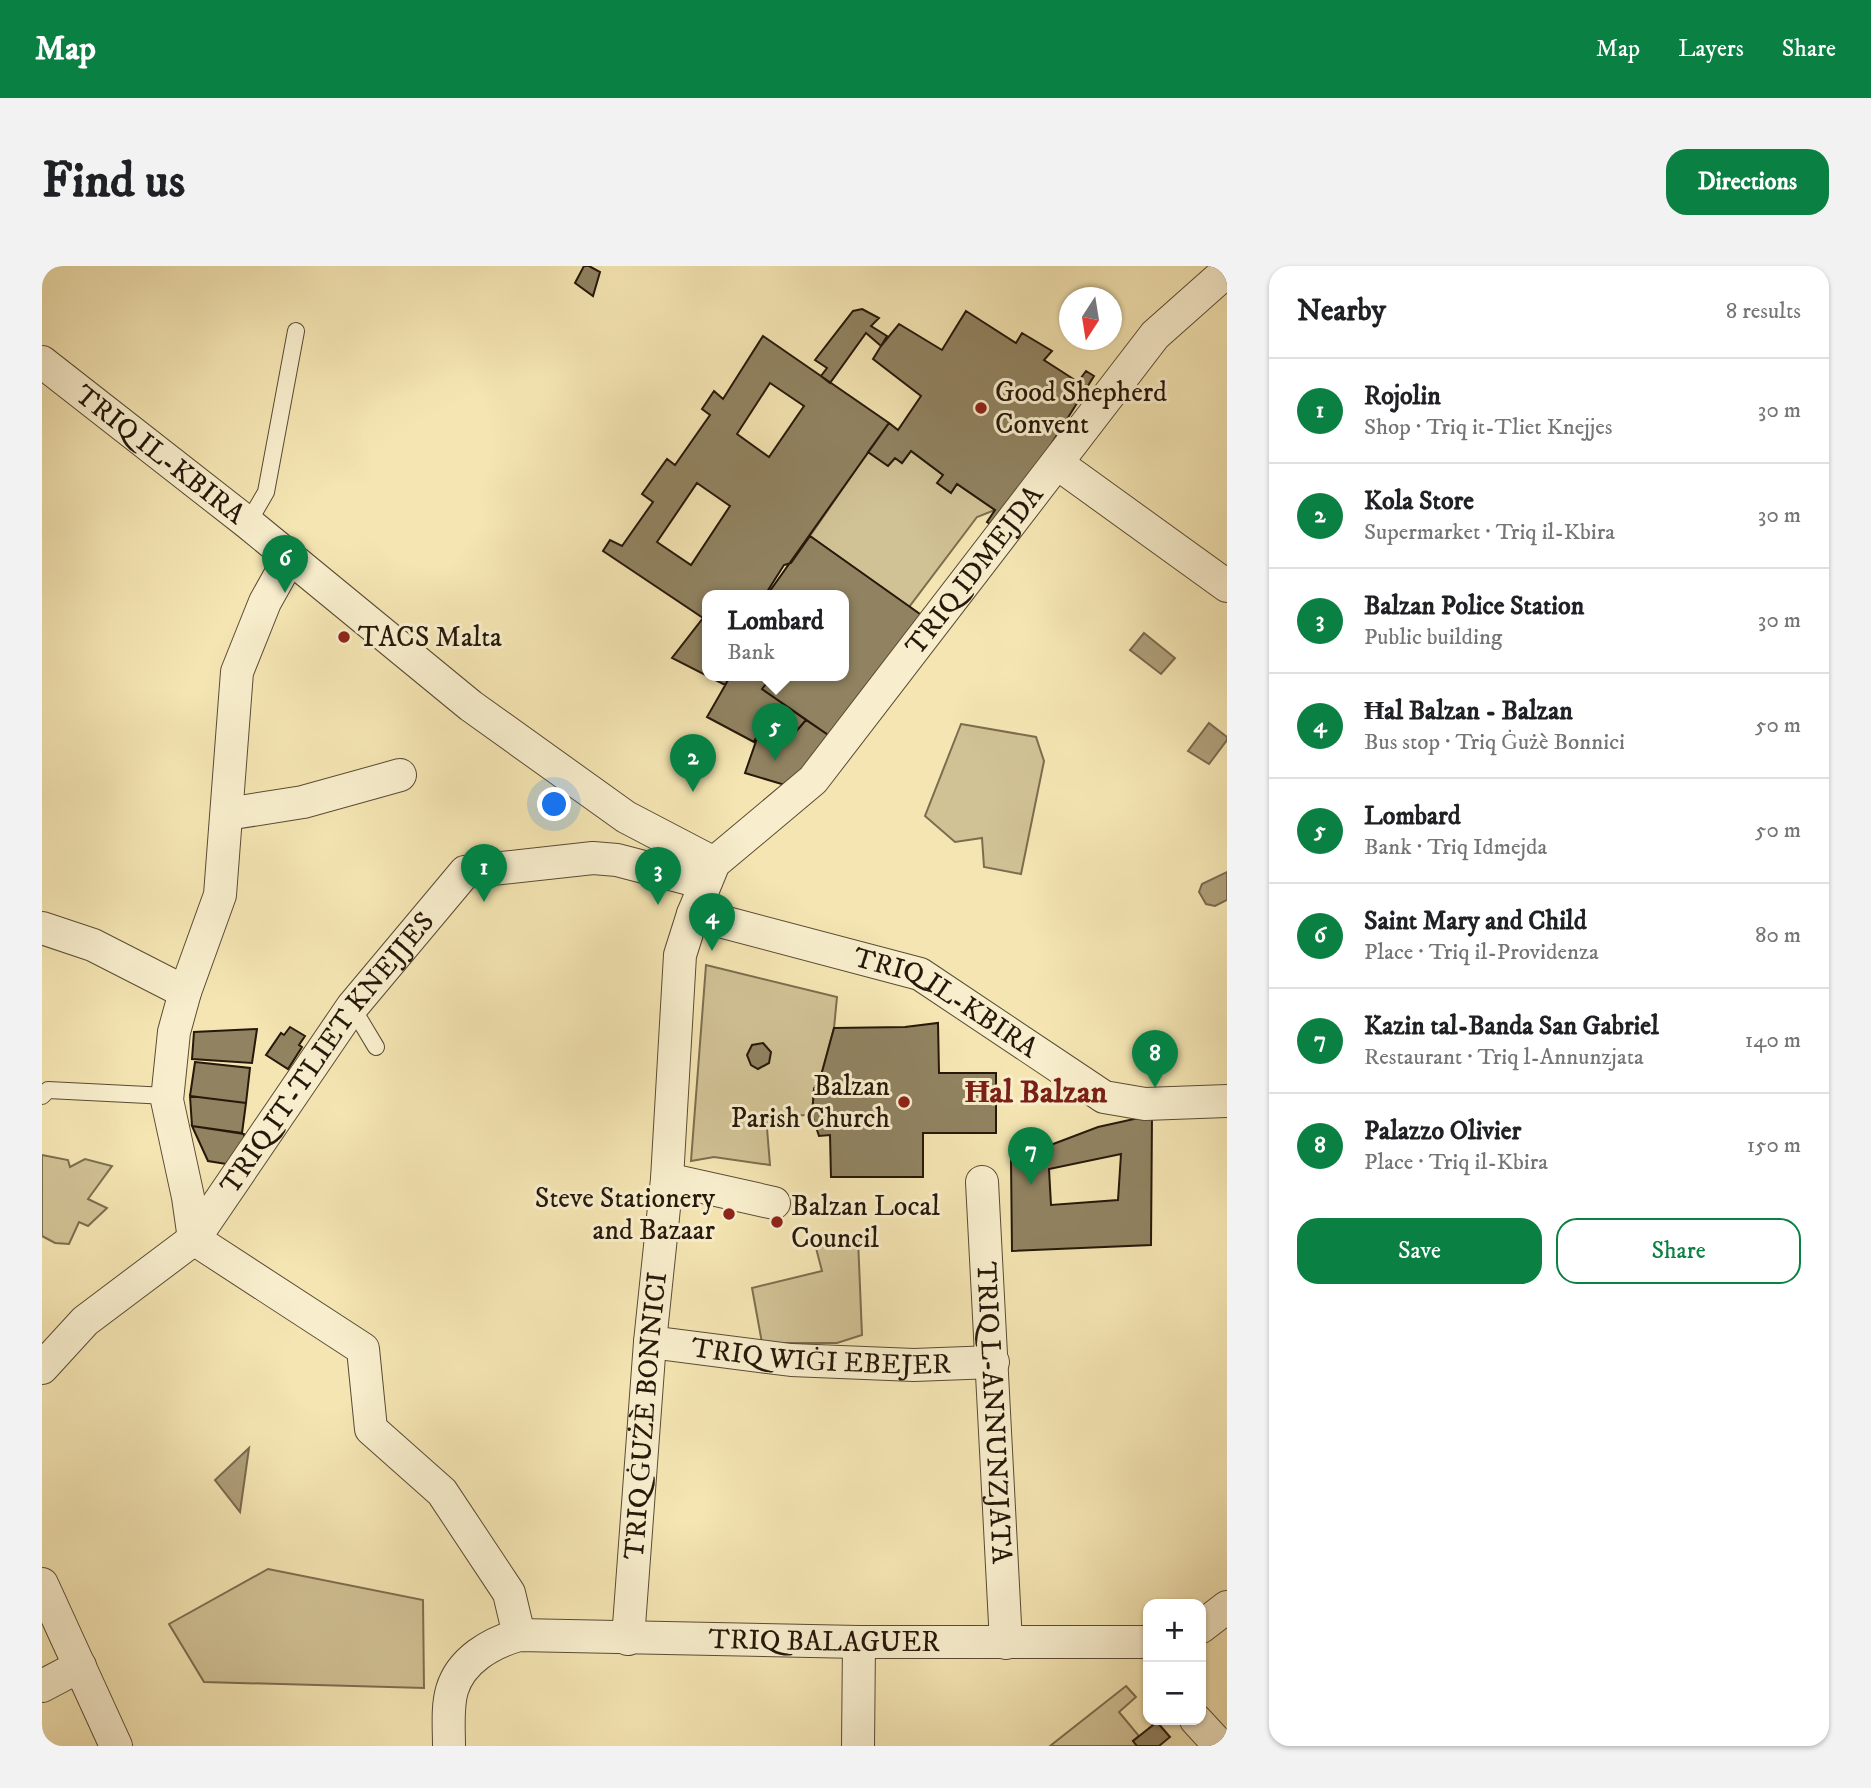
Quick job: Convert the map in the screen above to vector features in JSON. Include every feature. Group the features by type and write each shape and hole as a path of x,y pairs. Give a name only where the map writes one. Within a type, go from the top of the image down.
{"street":[{"name":"TRIQ IDMEJDA","path":"709,873 813,780 1155,335 1227,271"},
{"name":"TRIQ IL-KBIRA","path":"42,362 248,523 471,706 709,873"},
{"path":"1058,464 1227,586"},
{"path":"289,559 265,602 237,672 220,895 185,992 174,1032 167,1096 194,1239 363,1349 371,1429 442,1492 509,1593 519,1635 498,1641 477,1654 462,1671 452,1689 449,1746"},
{"path":"227,814 303,802 400,775"},
{"path":"617,860 644,827"},
{"name":"TRIQ IT-TLIET KNEJJES","path":"42,1367 85,1321 194,1239 352,1007 465,872 593,858 709,873"},
{"name":"TRIQ ĠUŻÈ BONNICI","path":"628,1639 650,1342 667,1180 680,954 709,873"},
{"name":"TRIQ IL-KBIRA","path":"693,914 920,974 1104,1097 1145,1104 1227,1101"},
{"path":"42,928 93,945 185,992"},
{"path":"667,1180 774,1203"},
{"name":"TRIQ L-ANNUNZJATA","path":"982,1182 1006,1643"},
{"name":"TRIQ WIĠI EBEJER","path":"650,1342 791,1360 914,1365 993,1362"},
{"path":"42,1584 116,1746"},
{"path":"1206,1623 1227,1607"},
{"name":"TRIQ BALAGUER","path":"519,1635 859,1642 1138,1643"},
{"path":"858,1746 859,1642"},
{"path":"1138,1643 1146,1662"},
{"path":"42,1686 80,1666"},
{"path":"1201,1725 1220,1746"}],"lane":[{"path":"248,523 266,492 296,331"},
{"path":"352,1007 376,1047"},
{"path":"42,1096 48,1090 167,1096"}],"shaded area":[{"path":"911,451 943,475 938,483 951,492 957,484 995,510 977,517 909,607 810,536 868,452 888,466 895,458 902,463"},
{"path":"1144,633 1175,658 1161,674 1130,650"},
{"path":"1209,723 1227,737 1227,740 1209,764 1188,751"},
{"path":"961,724 1036,737 1044,761 1021,874 984,867 982,838 955,842 925,816"},
{"path":"1227,872 1227,900 1215,906 1206,904 1199,892 1202,884"},
{"path":"706,965 837,997 834,1028 822,1072 814,1089 812,1115 766,1116 770,1165 714,1157 691,1161"},
{"path":"42,1155 68,1160 70,1167 85,1159 112,1166 88,1199 107,1208 88,1226 79,1222 69,1244 55,1243 42,1236"},
{"path":"858,1239 862,1335 837,1343 762,1343 752,1288 822,1271 816,1248"},
{"path":"249,1448 240,1512 215,1480"},
{"path":"268,1569 423,1600 424,1688 204,1682 169,1624"},
{"path":"1126,1686 1136,1697 1119,1712 1139,1736 1133,1741 1137,1746 1050,1746"}],"building":[{"path":"584,266 600,272 593,296 575,283"},
{"path":"862,309 879,318 871,326 887,336 881,346 866,333 830,383 821,376 827,368 815,360 853,311"},
{"path":"966,311 1016,343 1022,333 1052,351 1044,360 1078,382 1086,371 1094,376 998,529 987,522 995,510 957,484 951,493 937,483 943,475 911,451 902,463 895,458 888,466 868,452 889,423 898,430 921,396 873,359 881,346 899,324 942,350"},
{"path":"763,336 889,423 771,590 702,590 702,617 603,551 610,540 622,546 653,502 642,494 667,459 675,465 710,415 702,409 714,391 723,399","holes":["770,383 804,406 769,457 737,434","697,483 730,506 691,565 657,542"]},
{"path":"810,536 927,619 837,741 762,689 768,681 849,681 849,590 768,590 784,565 791,563"},
{"path":"702,619 702,673 672,658"},
{"path":"728,681 768,681 762,689 806,720 793,735 762,724 754,742 707,717"},
{"path":"806,720 837,741 788,786 745,773 762,724 793,735"},
{"name":"Balzan Parish Church","path":"938,1023 939,1073 996,1073 996,1133 923,1133 923,1177 831,1177 830,1135 819,1136 812,1115 814,1089 822,1072 834,1028 905,1027"},
{"path":"290,1027 305,1036 299,1045 302,1047 288,1069 266,1055 281,1033 284,1035"},
{"path":"257,1029 252,1063 192,1059 194,1032"},
{"path":"763,1043 771,1052 769,1063 758,1069 751,1065 747,1055 752,1045"},
{"path":"195,1062 250,1068 246,1103 190,1096"},
{"path":"190,1096 246,1103 242,1133 192,1126"},
{"path":"1152,1115 1151,1245 1012,1251 1011,1160 1098,1127","holes":["1121,1154 1118,1200 1051,1205 1049,1169"]},
{"path":"192,1126 244,1134 244,1142 226,1164 208,1161"},
{"path":"1153,1725 1160,1725 1170,1737 1159,1746 1137,1746 1133,1741"}],"place":[{"name":"Good Shepherd Convent","path":"981,408"},
{"name":"Saint Mary and Child","path":"285,593"},
{"name":"TACS Malta","path":"344,637"},
{"name":"Lombard","path":"775,761"},
{"name":"Kola Store","path":"693,792"},
{"name":"Rojolin","path":"484,902"},
{"name":"Balzan Police Station","path":"658,905"},
{"name":"Ħal Balzan - Balzan","path":"712,951"},
{"name":"Palazzo Olivier","path":"1155,1088"},
{"name":"Balzan Parish Church","path":"904,1102"},
{"name":"Kazin tal-Banda San Gabriel","path":"1031,1185"},
{"name":"Steve Stationery and Bazaar","path":"729,1214"},
{"name":"Balzan Local Council","path":"777,1222"}],"district":[{"name":"Ħal Balzan","path":"1036,1093"}]}
